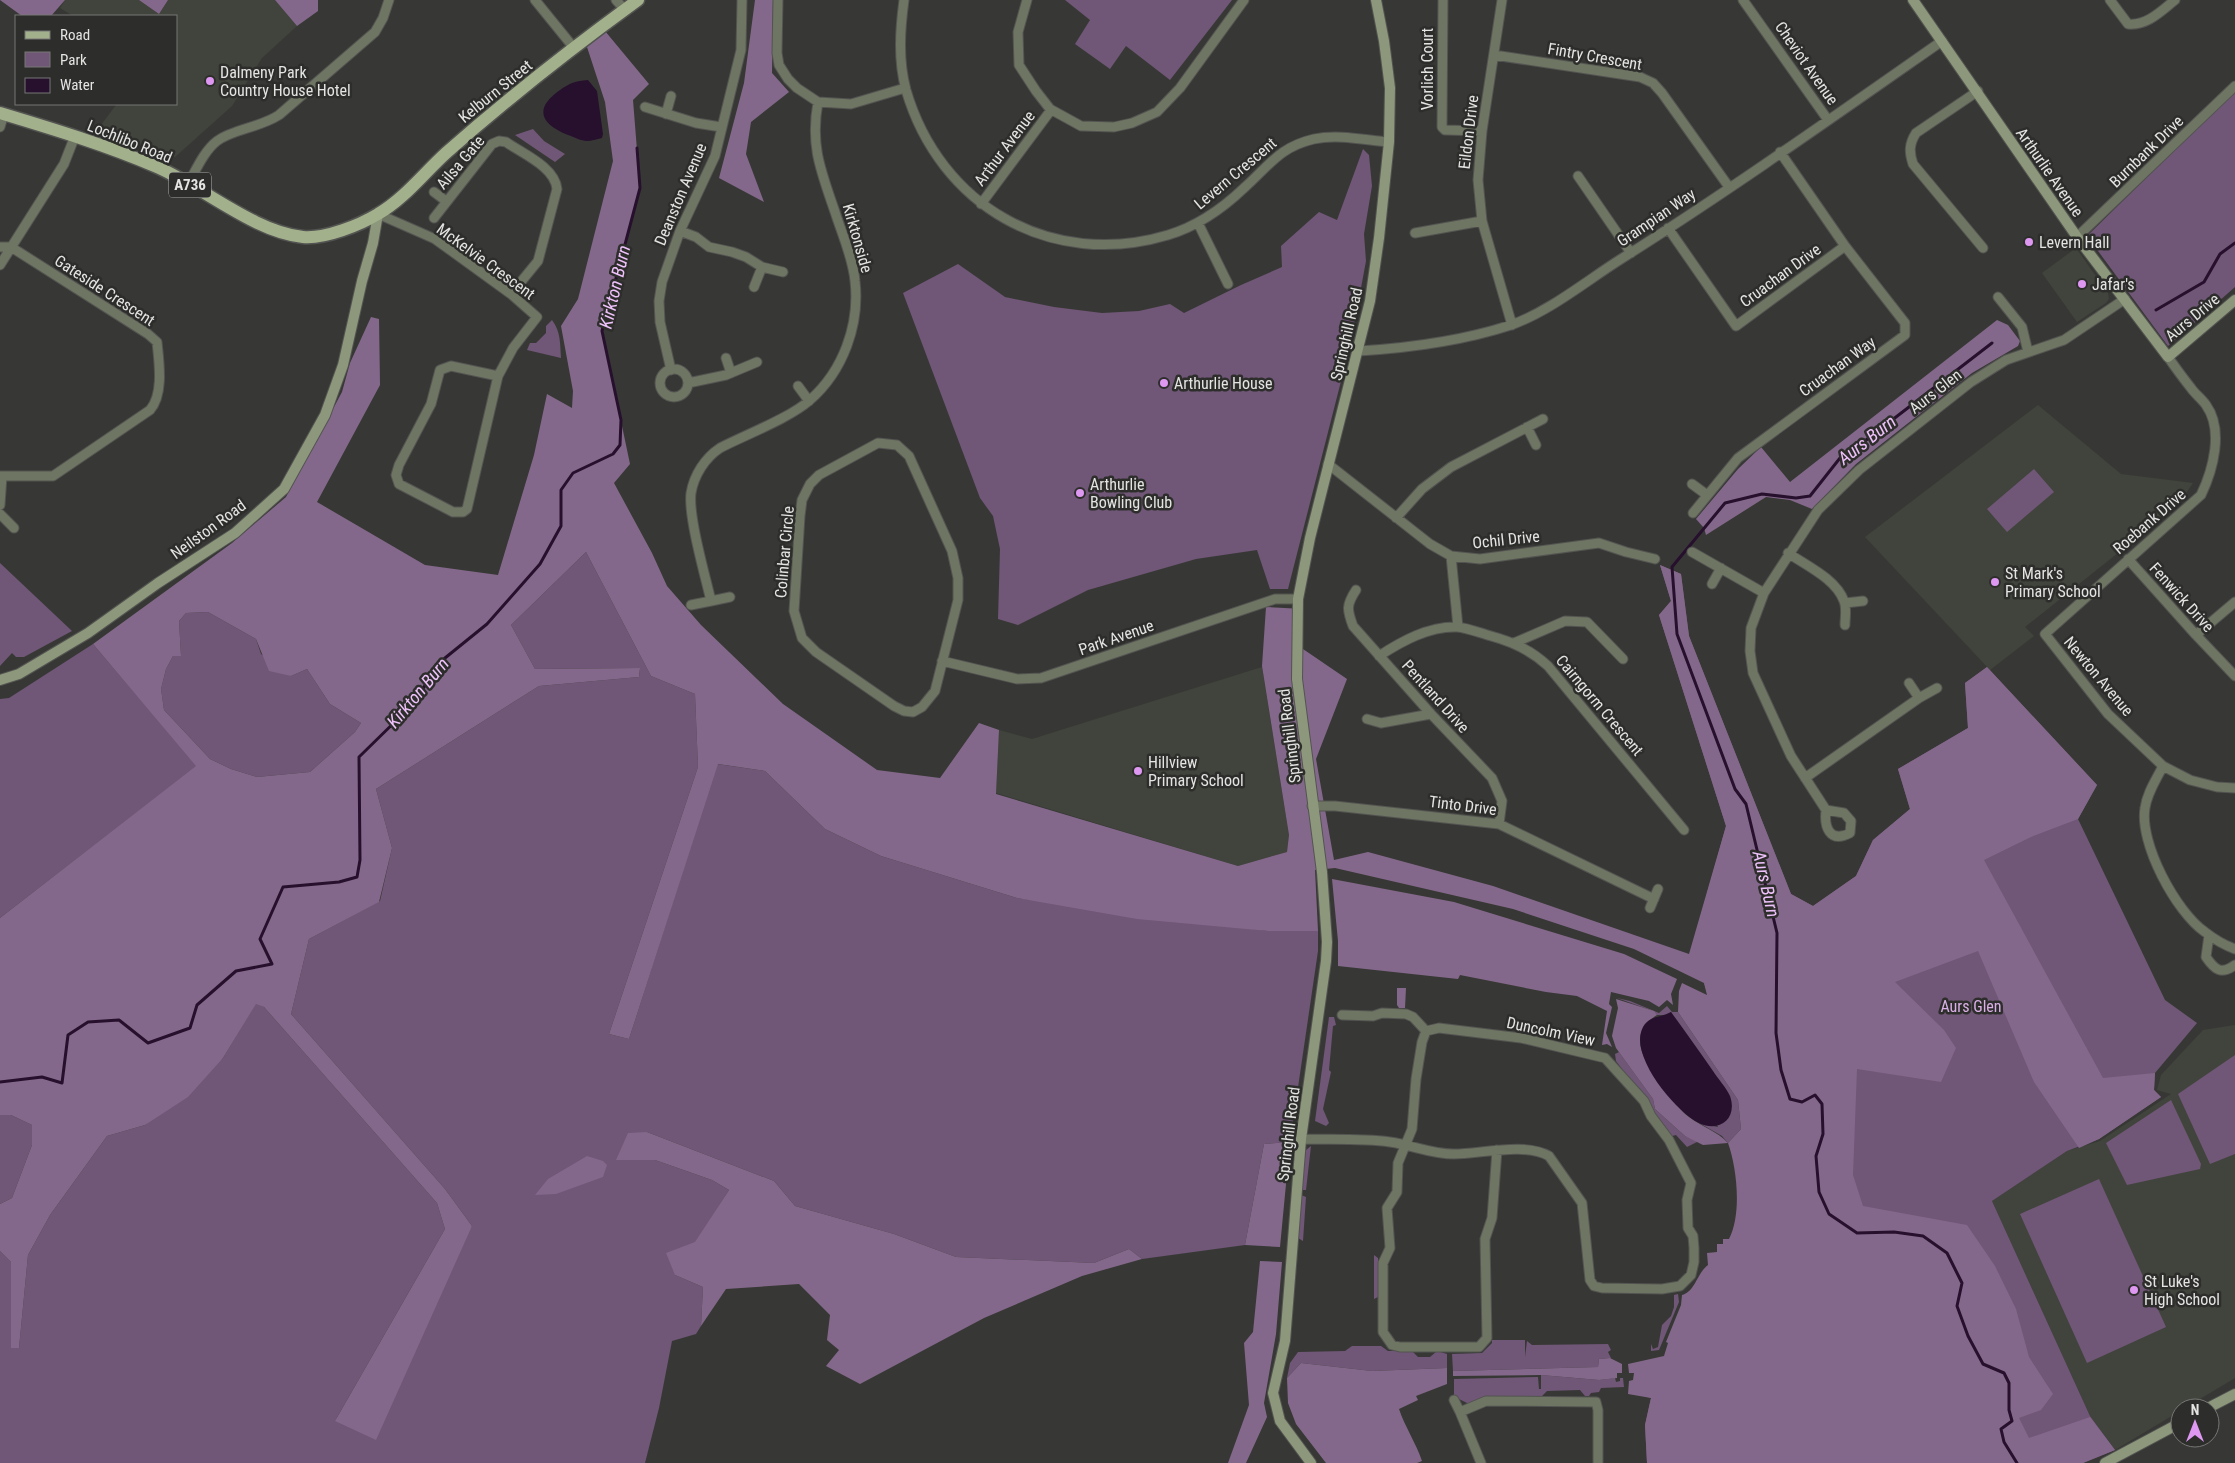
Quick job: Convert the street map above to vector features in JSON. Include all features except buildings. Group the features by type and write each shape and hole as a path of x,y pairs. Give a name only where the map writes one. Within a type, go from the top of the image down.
{"main road":[{"name":"Kelburn Street","path":"378,214 446,153 574,48 621,5 638,0"},
{"name":"Lochlibo Road","path":"2,113 75,136 159,168 259,223 302,237 319,236 353,227 378,214"}],"street":[{"path":"188,184 216,142 229,134 267,123 279,116 375,32 384,18 389,0"},
{"path":"535,0 574,48"},
{"name":"Deanston Avenue","path":"671,370 660,322 659,301 662,282 680,231 712,163 741,50 742,0"},
{"path":"778,0 777,53 779,65 788,79 797,88 818,102 851,104 906,88"},
{"name":"Levern Crescent","path":"904,0 899,40 906,88 917,122 934,153 957,183 981,204 1003,219 1066,242 1102,244 1136,242 1169,235 1198,223 1222,208 1286,149 1314,140 1333,137 1389,142"},
{"path":"1027,0 1018,32 1019,65 1051,110 1081,126 1114,128 1132,124 1157,112 1180,88 1244,0"},
{"name":"Springhill Road","path":"1311,1463 1280,1422 1273,1402 1273,1394 1285,1341 1301,1139 1326,961 1323,885 1297,679 1298,599 1310,538 1359,351 1370,301 1389,142 1390,88 1376,0"},
{"name":"Vorlich Court","path":"1443,0 1442,127 1445,130 1482,131"},
{"name":"Eildon Drive","path":"1499,0 1494,55 1482,131 1478,180 1482,220 1512,325"},
{"name":"Cheviot Avenue","path":"1743,0 1828,120"},
{"name":"Arthurlie Avenue","path":"1913,0 1978,91 1998,125 2077,238 2168,357"},
{"path":"2110,0 2128,24 2137,25 2146,22 2175,0"},
{"name":"Grampian Way","path":"1359,351 1450,340 1512,325 1544,308 1631,253 1942,41"},
{"name":"Fintry Crescent","path":"1494,55 1640,77 1653,84 1662,93 1729,187"},
{"name":"Burnbank Drive","path":"2077,238 2235,86"},
{"path":"1978,91 1916,133 1911,142 1910,153 1913,164 1983,248"},
{"path":"666,114 671,96"},
{"name":"Kirktonside","path":"711,601 692,511 691,494 701,467 709,455 720,448 809,401 831,378 845,352 851,332 856,281 820,167 814,134 818,102"},
{"path":"645,107 696,123 721,127"},
{"name":"Arthur Avenue","path":"981,204 1051,110"},
{"name":"Lochlibo Road","path":"0,127 2,113"},
{"path":"0,265 64,164 75,136"},
{"name":"Ailsa Gate","path":"434,218 492,144 499,141 506,142 554,176 557,189 543,248 538,261 511,294"},
{"name":"Cruachan Drive","path":"1668,228 1736,326 1845,246 1780,152"},
{"path":"1578,176 1631,253"},
{"path":"434,192 446,201"},
{"name":"McKelvie Crescent","path":"378,214 435,239 511,294 537,317 513,348 498,376 467,509 457,513 453,512 400,484 396,475 399,465 431,404 440,370 451,366 498,376"},
{"name":"Neilston Road","path":"0,680 19,674 88,633 158,583 235,533 284,489 325,416 343,365 373,243 378,214"},
{"path":"1415,234 1482,220"},
{"path":"1198,223 1228,284"},
{"path":"680,231 696,237 709,247 746,257 762,267 783,272"},
{"name":"Cruachan Way","path":"1693,513 1745,452 1905,335 1905,323 1845,246"},
{"path":"0,247 11,247"},
{"name":"Gateside Crescent","path":"0,505 1,476 53,476 150,410 156,403 158,388 157,342 148,334 11,247"},
{"path":"754,287 762,267"},
{"path":"1998,297 2022,327 2028,352"},
{"name":"Aurs Glen","path":"1826,810 1791,756 1753,673 1750,651 1751,628 1764,592 1818,510 1859,470 1971,382 2006,360 2064,340 2125,299"},
{"name":"Aurs Drive","path":"2168,357 2235,300"},
{"name":"Roebank Drive","path":"2045,634 2201,495 2210,476 2214,456 2213,418 2168,357"},
{"path":"726,358 731,373"},
{"path":"688,383 731,373 757,362"},
{"path":"671,370 683,372 688,383 682,395 672,397 664,393 660,384 663,375 671,370"},
{"path":"798,386 809,401"},
{"path":"1396,518 1422,489 1451,467 1543,418"},
{"path":"1527,427 1536,445"},
{"name":"Colinbar Circle","path":"878,443 897,445 909,456 956,563 958,600 942,661 934,692 929,700 913,712 904,712 816,652 802,638 798,628 794,611 802,500 810,484 819,475 878,443"},
{"name":"Ochil Drive","path":"1328,464 1430,544 1451,556 1480,559 1600,543 1655,559"},
{"path":"1692,484 1707,495"},
{"path":"0,514 14,528"},
{"path":"1692,552 1764,592"},
{"path":"1788,554 1830,581 1839,592 1845,603 1846,625"},
{"path":"1451,556 1458,627"},
{"name":"Fenwick Drive","path":"2128,559 2235,676"},
{"path":"1712,584 1721,568"},
{"name":"Pentland Drive","path":"1356,590 1348,602 1348,614 1353,626 1431,714 1492,778 1502,802 1499,824"},
{"path":"691,605 730,597"},
{"name":"Park Avenue","path":"942,661 1017,678 1042,678 1274,599 1298,599"},
{"path":"1845,603 1863,601"},
{"path":"2196,635 2235,602"},
{"path":"1514,643 1565,621 1587,622 1623,660"},
{"name":"Cairngorm Crescent","path":"1379,656 1401,641 1435,629 1458,627 1514,643 1536,654 1672,811 1684,830"},
{"name":"Newton Avenue","path":"2045,634 2108,714 2163,766 2190,780 2217,787 2235,788"},
{"path":"1910,683 1919,698"},
{"path":"1805,778 1919,698 1938,688"},
{"path":"1367,719 1381,722 1431,714"},
{"path":"2163,766 2148,795 2144,809 2144,828 2147,841 2162,876 2188,915 2209,935 2235,949"},
{"name":"Tinto Drive","path":"1312,806 1335,806 1499,824 1654,899"},
{"path":"1650,908 1658,889"},
{"path":"2209,935 2206,957 2211,965 2219,971 2227,970 2235,965"},
{"path":"1342,1014 1373,1016 1382,1013 1406,1014 1413,1017 1426,1031 1422,1042 1416,1079 1412,1129 1398,1163 1397,1192 1387,1208 1390,1248 1384,1263 1383,1332 1392,1345 1400,1347 1479,1347 1487,1338 1485,1239 1492,1218 1497,1150"},
{"name":"Duncolm View","path":"1301,1139 1389,1142 1406,1145 1421,1151 1455,1154 1497,1150 1542,1152 1549,1156 1582,1203 1590,1280 1594,1286 1602,1288 1662,1289 1680,1286 1691,1276 1694,1248 1693,1236 1688,1228 1687,1200 1691,1183 1669,1140 1651,1116 1644,1101 1605,1058 1521,1038 1439,1028 1426,1031"},
{"path":"2220,1402 2235,1394"},
{"path":"1454,1400 1481,1463"},
{"path":"1460,1412 1486,1402 1596,1402 1598,1410 1598,1463"},
{"path":"2105,1463 2170,1428"}],"shaded area":[{"path":"0,0 65,0 52,15 21,15"},
{"path":"65,0 139,0 159,14 168,0 275,0 297,26 262,58 232,106 175,157 98,129 116,105 178,105 178,15 71,15 60,8"},
{"path":"139,0 168,0 159,14"},
{"path":"275,0 318,0 318,11 297,26"},
{"path":"755,0 773,0 772,73 789,92 751,122 746,154 764,202 719,178 744,83"},
{"path":"605,31 649,84 633,100 640,188 602,331 630,464 614,483 652,553 667,586 701,625 783,704 877,770 940,778 979,723 999,730 996,794 1238,866 1287,852 1289,835 1262,666 1266,607 1303,609 1303,649 1347,679 1316,759 1334,860 1368,852 1493,886 1689,954 1726,826 1659,615 1671,601 1660,565 1681,574 1689,636 1791,894 1813,906 1856,876 1873,840 1910,809 1898,769 1968,728 1965,683 1987,667 2097,785 2078,819 2031,837 1984,860 2103,1078 2155,1073 2154,1090 2161,1097 2099,1139 2079,1148 2034,1082 1978,951 1895,982 1944,1030 1956,1048 1941,1082 1857,1069 1853,1175 1863,1206 1967,1225 1995,1266 2016,1309 2029,1357 2053,1394 2041,1410 2019,1418 2029,1438 2090,1417 2115,1450 2083,1463 1647,1463 1645,1425 1651,1398 1628,1394 1629,1381 1633,1380 1634,1373 1629,1373 1628,1364 1664,1356 1668,1343 1666,1342 1681,1305 1682,1295 1690,1290 1708,1265 1707,1253 1717,1252 1717,1244 1723,1244 1723,1239 1729,1239 1736,1217 1737,1191 1734,1165 1728,1143 1741,1129 1738,1100 1678,1012 1679,991 1682,983 1707,995 1704,983 1634,949 1513,909 1335,868 1315,870 1318,931 1268,931 1137,919 1017,898 881,856 825,829 765,771 718,764 629,1039 609,1034 698,767 695,694 651,676 586,552 511,625 535,669 640,668 639,677 539,686 376,789 392,848 379,902 309,939 291,1014 445,1189 472,1226 376,1440 335,1421 445,1229 437,1203 264,1007 256,1004 223,1058 188,1097 145,1125 107,1136 50,1215 28,1255 19,1348 11,1348 11,1262 0,1251 0,1204 12,1198 32,1145 32,1125 11,1115 0,1115 0,918 196,766 93,644 232,543 286,497 342,392 350,363 371,317 379,319 380,385 317,502 425,565 498,575 534,455 547,394 572,408 573,391 561,326 578,299 613,161 605,102 587,47","holes":["208,612 256,639 269,671 291,676 307,669 330,704 361,723 355,732 310,772 257,777 231,769 210,759 164,710 161,689 166,669 173,656 181,656 179,621 186,613"]},
{"path":"2076,248 2108,293 2109,299 2077,322 2042,273"},
{"path":"1997,320 2008,325 2020,341 2018,346 1972,373 1856,464 1812,509 1790,500 1766,497 1706,535 1704,528 1696,519 1738,469 1761,447 1790,482"},
{"name":"St Mark's Primary School","path":"2038,405 2121,474 2193,483 2180,502 2025,627 2034,636 1990,670 1865,537"},
{"name":"Hillview Primary School","path":"1262,667 1289,835 1287,852 1238,866 996,793 999,730 1032,739"},
{"path":"1332,879 1454,902 1624,954 1677,979 1671,994 1673,1005 1667,1000 1659,1007 1649,1001 1611,992 1609,1004 1612,1007 1606,1033 1612,1047 1607,1044 1602,1045 1607,1011 1577,996 1546,992 1460,975 1458,979 1338,966 1338,941"},
{"path":"1397,988 1406,988 1405,1008 1399,1008 1397,1005"},
{"path":"1616,999 1654,1011 1657,1015 1647,1023 1641,1032 1642,1052 1647,1062 1686,1114 1728,1143 1703,1145 1685,1136 1655,1109 1653,1099 1616,1048 1612,1036 1618,1008"},
{"name":"St Luke's High School","path":"2235,1025 2235,1378 2202,1398 2170,1398 2170,1417 2115,1450 2090,1416 1992,1201 2067,1151 2100,1141 2171,1094 2157,1090 2161,1075 2203,1030"},
{"path":"647,1132 774,1181 795,1206 894,1234 956,1257 1094,1263 1129,1249 1142,1259 1082,1276 984,1318 860,1384 826,1366 839,1350 827,1340 830,1315 799,1284 726,1289 701,1326 703,1287 675,1275 666,1253 695,1242 729,1190 712,1180 655,1160 616,1160 628,1133"},
{"path":"1290,1142 1280,1247 1245,1245 1264,1144"},
{"path":"587,1156 603,1161 607,1165 603,1177 556,1194 535,1195 548,1179"},
{"path":"1260,1261 1282,1262 1276,1334 1264,1403 1267,1417 1246,1463 1228,1463 1249,1405 1244,1343 1253,1332"},
{"path":"1610,1358 1622,1364 1622,1373 1617,1373 1617,1378 1599,1380 1541,1375 1453,1376 1453,1371 1598,1367 1599,1359"},
{"path":"1301,1363 1372,1371 1447,1368 1447,1384 1416,1396 1418,1400 1399,1409 1422,1461 1417,1463 1326,1463 1296,1424 1288,1403 1287,1378"}],"green space":[{"path":"1065,0 1232,0 1170,80 1126,46 1110,69 1075,44 1090,20"},
{"path":"2235,91 2235,287 2168,346 2087,236"},
{"path":"533,129 544,141 565,154 555,162 515,135"},
{"path":"1363,149 1369,155 1372,186 1364,234 1366,261 1351,342 1288,589 1270,589 1257,550 1196,559 1088,590 1018,625 998,619 1000,549 993,516 980,498 903,293 958,264 1005,297 1054,307 1102,313 1139,311 1170,304 1184,313 1282,267 1281,246 1319,212 1337,220"},
{"path":"552,320 559,334 561,358 527,350 530,343 536,343 546,333 546,326"},
{"path":"2034,469 2054,492 2007,532 1987,509"},
{"path":"586,552 651,676 695,694 698,767 609,1034 629,1039 717,764 765,771 825,829 881,856 1017,898 1268,931 1318,931 1318,951 1290,1142 1264,1144 1245,1245 1142,1259 1129,1249 1094,1263 956,1257 894,1234 795,1206 774,1181 647,1132 617,1160 655,1160 712,1180 729,1190 675,1275 703,1287 701,1326 696,1334 672,1341 659,1408 645,1463 0,1463 0,1251 11,1262 11,1347 19,1348 28,1255 50,1215 107,1136 145,1125 223,1058 256,1003 264,1007 437,1203 445,1229 335,1421 472,1226 445,1189 291,1014 309,939 380,901 392,848 376,789 539,686 639,677 640,668 535,669 511,625"},
{"path":"0,563 72,631 24,657 16,657 12,653 0,666"},
{"name":"Aurs Glen","path":"1660,565 1681,574 1689,636 1791,894 1813,906 1856,876 1873,840 1910,809 1898,769 1968,728 1965,683 1987,667 2097,785 2078,819 2165,1000 2197,1023 2155,1073 2154,1090 2161,1097 2099,1139 2067,1151 1992,1201 2090,1416 2115,1450 2083,1463 1647,1463 1645,1425 1651,1398 1637,1394 1673,1361 1772,1176 1719,1031 1696,957 1690,954 1726,826 1659,615 1671,601"},
{"path":"208,612 256,639 261,654 291,676 307,669 330,704 361,723 355,732 310,772 257,777 231,769 210,759 164,710 161,689 166,669 173,656 181,656 179,621 186,613"},
{"path":"93,644 197,766 0,918 0,699 9,698"},
{"path":"1617,998 1630,1001 1659,1013 1667,1006 1672,1012 1678,1012 1738,1100 1741,1129 1728,1143 1722,1136 1701,1124 1718,1127 1671,1012 1667,1015 1657,1015 1653,1011"},
{"path":"1329,1017 1334,1017 1336,1025 1333,1026 1329,1070 1331,1072 1323,1109 1329,1123 1326,1126 1315,1121"},
{"path":"1619,1052 1653,1099 1655,1109 1685,1136 1699,1141 1687,1147 1676,1135 1672,1136 1616,1061 1615,1054"},
{"path":"2235,1055 2235,1154 2210,1164 2178,1094"},
{"path":"2171,1100 2201,1164 2200,1169 2127,1185 2106,1143"},
{"path":"0,1115 11,1115 32,1125 32,1145 12,1198 0,1204"},
{"path":"1311,1146 1306,1190 1301,1190 1306,1150"},
{"path":"2099,1179 2166,1327 2087,1363 2020,1214"},
{"path":"1301,1195 1306,1197 1303,1241 1298,1238"},
{"path":"1374,1255 1378,1258 1378,1297 1374,1299"},
{"path":"1678,1294 1679,1302 1659,1350 1651,1351 1651,1344 1653,1349 1658,1347 1662,1325 1671,1316 1674,1307 1674,1295"},
{"path":"1492,1340 1525,1340 1525,1357 1527,1341 1532,1345 1608,1344 1611,1350 1608,1352 1611,1358 1599,1359 1598,1367 1453,1371 1452,1354 1482,1353 1492,1343"},
{"path":"1352,1346 1381,1346 1388,1351 1412,1351 1418,1357 1430,1357 1437,1351 1447,1354 1447,1368 1372,1371 1301,1363 1287,1378 1290,1363 1298,1352 1345,1351"},
{"path":"1541,1375 1599,1380 1615,1378 1616,1382 1623,1378 1624,1387 1601,1388 1599,1392 1591,1393 1589,1396 1585,1396 1580,1390 1547,1391 1542,1396 1501,1396 1492,1400 1484,1397 1469,1404 1457,1398 1456,1395 1454,1396 1454,1379 1538,1377 1539,1389 1541,1389"}],"water":[{"path":"588,80 597,91 603,134 602,138 587,141 568,135 552,126 546,121 544,110 551,97 564,88 576,82"},
{"path":"1671,1012 1730,1096 1732,1104 1729,1117 1720,1125 1706,1126 1689,1117 1667,1095 1648,1067 1642,1052 1640,1039 1643,1027 1649,1020"}],"waterway":[{"name":"Kirkton Burn","path":"0,1082 42,1077 62,1083 68,1035 88,1022 119,1020 148,1043 190,1028 197,1005 236,971 272,964 260,939 283,887 339,882 357,877 360,860 359,757 408,709 445,658 487,624 540,564 561,526 561,490 573,473 613,454 620,445 621,420 602,331 640,188 637,148"},
{"name":"Aurs Burn","path":"2156,310 2204,282 2220,254 2235,243"},
{"name":"Aurs Burn","path":"1992,343 1861,444 1851,455 1840,458 1810,496 1796,498 1762,494 1725,503 1672,567 1677,634 1735,789 1746,804 1777,933 1776,1033 1781,1070 1790,1099 1802,1102 1815,1095 1822,1104 1823,1134 1816,1156 1819,1192 1829,1214 1857,1233 1894,1232 1923,1236 1947,1253 1962,1283 1957,1306 1968,1336 1983,1364 2004,1373 2009,1383 2009,1410 2012,1421 2001,1429 2004,1442 2017,1463"}],"place":[{"name":"Dalmeny Park Country House Hotel","path":"210,81"},
{"name":"Levern Hall","path":"2029,242"},
{"name":"Jafar's","path":"2082,284"},
{"name":"Arthurlie House","path":"1164,383"},
{"name":"Arthurlie Bowling Club","path":"1080,493"},
{"name":"St Mark's Primary School","path":"1995,582"},
{"name":"Hillview Primary School","path":"1138,771"},
{"name":"St Luke's High School","path":"2134,1290"}]}
